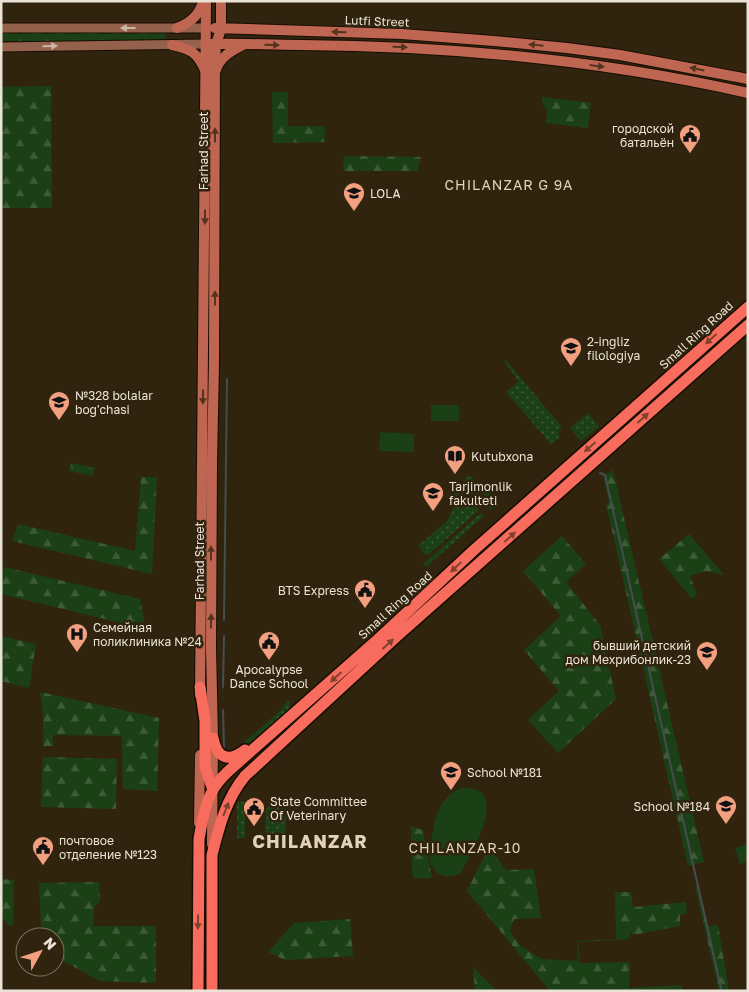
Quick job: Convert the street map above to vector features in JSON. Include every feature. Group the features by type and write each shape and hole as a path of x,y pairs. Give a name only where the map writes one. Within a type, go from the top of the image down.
{"highway":[{"name":"Small Ring Road","path":"198,991 199,838 204,814 213,790 220,780 233,766 376,641 474,550 748,306"},
{"name":"Small Ring Road","path":"212,991 212,855 224,813 233,792 245,776 391,641 748,325"},
{"path":"474,550 482,552 483,560"},
{"path":"200,686 205,721 205,767 213,790 237,782 245,776"},
{"path":"213,738 215,747 220,754 227,757 234,756 287,720"},
{"path":"256,765 252,766 249,764 249,757 287,720"},
{"path":"198,890 204,886 210,890 209,931 212,957"}],"main road":[{"path":"177,28 187,24 197,15 205,1"},
{"name":"Farhad Street","path":"199,838 200,686 206,648 214,362 211,44 206,28 205,1"},
{"name":"Farhad Street","path":"211,44 221,28 221,1"},
{"name":"Lutfi Street","path":"1,28 221,28 428,35 603,52 748,80"},
{"path":"428,35 428,48"},
{"path":"172,45 194,53 211,73 229,52 246,44"},
{"name":"Lutfi Street","path":"1,46 246,44 428,48 540,58 600,66 656,74 748,93"},
{"name":"Farhad Street","path":"211,73 203,362 206,648 213,738 212,855"},
{"path":"203,362 214,362"}],"green space":[{"path":"165,31 165,41 1,41 1,32"},
{"path":"51,86 52,208 1,208 1,87"},
{"path":"272,92 288,92 288,126 325,126 325,142 273,143"},
{"path":"542,97 591,103 588,128 546,123 547,111 542,102"},
{"path":"344,156 421,157 417,171 343,171"},
{"path":"748,313 748,316 487,550 485,548"},
{"path":"506,360 562,427 558,430 560,437 551,444 506,392 519,381 504,362"},
{"path":"431,405 459,405 459,421 431,421"},
{"path":"588,413 599,426 581,441 570,428"},
{"path":"380,432 414,434 414,452 379,451"},
{"path":"71,463 95,468 93,476 69,471"},
{"path":"613,470 704,862 688,866 606,504 609,501 603,476"},
{"path":"470,475 479,486 479,494 476,497 463,482"},
{"path":"141,477 157,477 152,574 12,541 18,524 135,551"},
{"path":"460,485 473,499 470,502 457,497 452,492"},
{"path":"484,486 499,504 491,510 483,500"},
{"path":"458,502 468,506 475,506 479,510 427,556 418,546 448,520"},
{"path":"481,513 484,516 426,567 423,564"},
{"path":"689,534 724,575 706,571 690,576 697,594 692,599 659,559"},
{"path":"562,536 586,564 566,582 600,625 616,699 558,753 528,720 559,691 524,650 561,616 523,571"},
{"path":"4,567 140,599 146,629 1,594 1,577"},
{"path":"1,636 36,644 29,688 1,681"},
{"path":"372,653 251,762 251,759 342,676"},
{"path":"40,692 159,718 157,791 123,789 122,736 53,735 53,746 43,746 43,714"},
{"path":"290,700 288,710 250,743 245,745 243,743 281,710 287,701"},
{"path":"43,757 117,759 116,809 41,807"},
{"path":"462,788 481,792 486,800 485,821 475,846 460,874 446,876 439,874 430,864 432,836 436,816 445,800 452,793"},
{"path":"237,802 245,802 245,838 237,838"},
{"path":"270,806 284,806 286,809 286,839 282,842 271,841 265,835 266,809"},
{"path":"411,826 423,830 432,878 414,878 412,874"},
{"path":"746,845 748,861 740,864 735,848"},
{"path":"489,847 506,870 534,869 541,918 514,919 510,931 519,945 542,959 578,961 577,941 616,939 615,892 631,892 633,907 686,902 687,913 680,915 680,926 633,935 630,932 629,939 578,942 580,963 630,962 629,988 682,985 682,991 550,991 467,891"},
{"path":"1,879 14,880 13,926 8,925 1,917"},
{"path":"99,882 100,901 94,908 93,926 156,926 156,983 100,981 65,962 65,927 41,926 39,883"},
{"path":"699,886 708,926 718,925 729,990 719,991 695,887"},
{"path":"206,889 208,991 204,991"},
{"path":"350,919 353,956 285,960 268,952 294,923"},
{"path":"473,967 497,991 475,991"}],"waterway":[{"path":"224,620 227,379"},
{"path":"600,473 605,475 721,988"},
{"path":"223,687 224,636"},
{"path":"223,710 224,747"}],"place":[{"name":"городской батальён","path":"690,154"},
{"name":"LOLA","path":"354,212"},
{"name":"2-ingliz filologiya","path":"571,367"},
{"name":"№328 bolalar bog'chasi","path":"59,421"},
{"name":"Kutubxona","path":"455,475"},
{"name":"Tarjimonlik fakulteti","path":"433,512"},
{"name":"BTS Express","path":"365,609"},
{"name":"Семейная поликлиника №24","path":"77,653"},
{"name":"Apocalypse Dance School","path":"269,661"},
{"name":"бывший детский дом Мехрибонлик-23","path":"707,671"},
{"name":"School №181","path":"451,791"},
{"name":"School №184","path":"726,825"},
{"name":"State Committee Of Veterinary","path":"254,827"},
{"name":"почтовое отделение №123","path":"43,866"}],"district":[{"name":"CHILANZAR G 9A","path":"509,184"},
{"name":"CHILANZAR","path":"310,841"},
{"name":"CHILANZAR-10","path":"465,847"}]}
